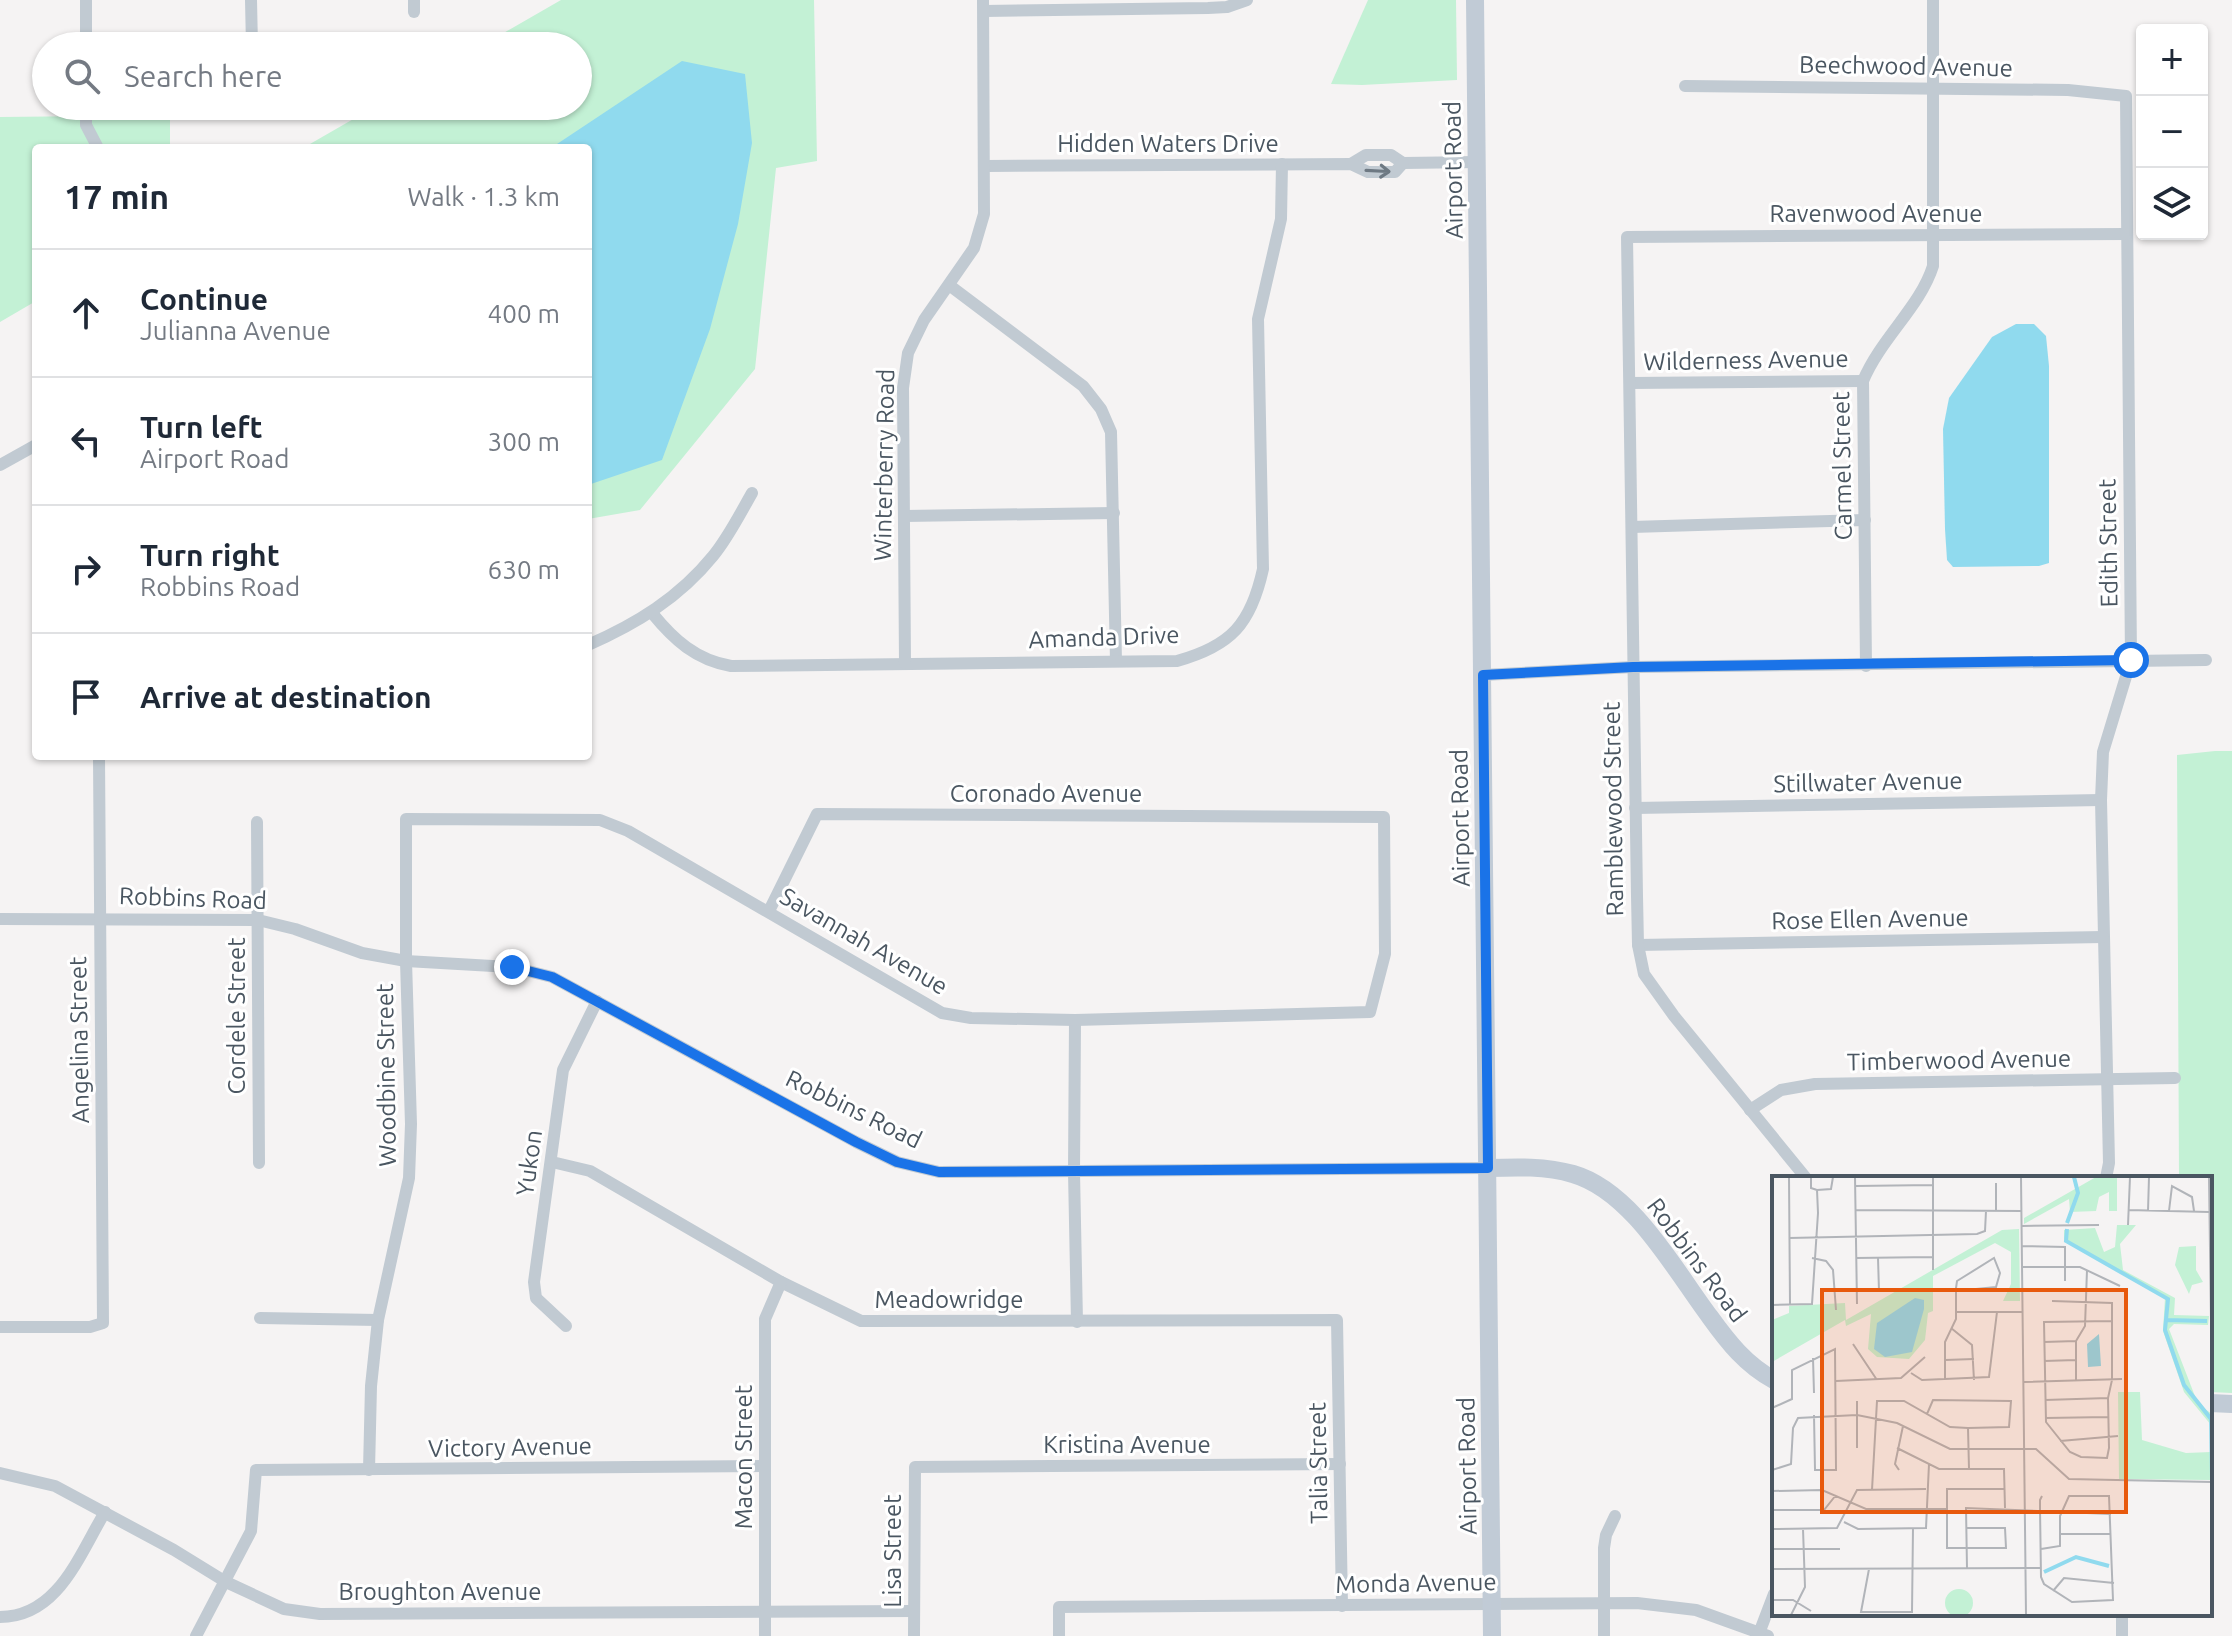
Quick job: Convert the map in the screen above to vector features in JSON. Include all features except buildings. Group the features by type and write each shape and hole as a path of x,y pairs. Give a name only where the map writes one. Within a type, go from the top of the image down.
{"main road":[{"name":"Airport Road","path":"1475,0 1492,1636"},
{"name":"Robbins Road","path":"1488,1168 1525,1167 1573,1174 1604,1188 1630,1208 1737,1354 1772,1379"},
{"path":"2212,1403 2232,1404"}],"street":[{"path":"86,0 86,32"},
{"path":"251,0 252,32"},
{"path":"984,6 1208,8 1227,7 1247,0"},
{"name":"Carmel Street","path":"1866,666 1863,381 1872,359 1927,284 1933,266 1933,0"},
{"name":"Winterberry Road","path":"905,663 903,388 908,353 924,320 974,248 984,214 984,6"},
{"name":"Beechwood Avenue","path":"1685,86 2068,90 2126,96"},
{"name":"Edith Street","path":"2106,1176 2109,1163 2101,800 2103,752 2131,660 2126,96"},
{"path":"86,120 96,144"},
{"name":"Hidden Waters Drive","path":"986,166 1351,164 1368,172 1395,172 1403,163 1477,162"},
{"name":"Amanda Drive","path":"652,613 674,639 698,657 731,666 1177,661 1204,653 1226,640 1244,622 1257,599 1263,569 1258,319 1281,219 1282,164"},
{"name":"Ravenwood Avenue","path":"1627,237 2126,234"},
{"name":"Ramblewood Street","path":"1627,237 1638,945 1644,974 1804,1176"},
{"path":"949,285 1083,386 1101,409 1111,432 1116,661"},
{"name":"Wilderness Avenue","path":"1630,383 1863,381"},
{"path":"0,465 32,447"},
{"path":"592,643 652,613 685,586 714,555 752,493"},
{"path":"904,516 1114,513"},
{"path":"1632,527 1865,520"},
{"path":"1483,675 1633,667 2206,660"},
{"name":"Angelina Street","path":"0,1327 90,1327 103,1323 99,760"},
{"name":"Stillwater Avenue","path":"1635,808 2101,800"},
{"name":"Coronado Avenue","path":"769,911 817,814 1384,817 1385,954 1370,1012"},
{"name":"Savannah Avenue","path":"406,819 600,820 628,831 942,1013 971,1018 1075,1020 1370,1012"},
{"name":"Woodbine Street","path":"369,1470 371,1386 378,1320 409,1178 411,1124 406,819"},
{"name":"Cordele Street","path":"257,822 259,1163"},
{"name":"Robbins Road","path":"0,919 258,920 295,929 362,953 406,961 512,967 552,977 856,1142 897,1162 939,1172 1488,1168"},
{"name":"Rose Ellen Avenue","path":"1638,945 2103,937"},
{"name":"Yukon","path":"566,1326 536,1298 534,1282 563,1070 597,1001"},
{"path":"1075,1020 1077,1322"},
{"name":"Timberwood Avenue","path":"1750,1110 1781,1090 1815,1084 2175,1078"},
{"name":"Meadowridge","path":"552,1162 590,1171 781,1282 861,1321 1337,1320"},
{"name":"Macon Street","path":"765,1636 765,1319 781,1282"},
{"path":"260,1318 378,1320"},
{"name":"Talia Street","path":"1337,1320 1342,1606"},
{"name":"Kristina Avenue","path":"915,1467 1340,1464"},
{"name":"Victory Avenue","path":"226,1582 251,1531 256,1470 764,1466"},
{"name":"Lisa Street","path":"914,1636 915,1467"},
{"name":"Broughton Avenue","path":"0,1473 55,1486 226,1582 284,1609 320,1614 913,1611"},
{"path":"0,1617 29,1612 56,1594 105,1512"},
{"path":"1604,1636 1605,1540 1615,1516"},
{"path":"196,1636 226,1582"},
{"path":"1762,1635 1772,1601"},
{"name":"Monda Avenue","path":"1059,1636 1059,1607 1646,1603 1703,1612 1762,1635"}],"green space":[{"path":"561,0 814,0 817,161 776,168 755,369 640,510 592,518 592,144 310,144 352,120 592,120 592,32 505,32"},
{"path":"1368,0 1456,0 1457,80 1331,84"},
{"path":"0,117 32,117 32,120 170,120 170,144 32,144 32,303 0,322"},
{"path":"2232,751 2232,1393 2212,1392 2212,1176 2179,1176 2177,755"}],"water":[{"path":"682,61 745,74 752,143 738,224 710,329 662,460 592,484 592,144 557,144"},
{"path":"2016,324 2034,324 2046,336 2049,366 2049,563 2039,566 1953,567 1947,560 1945,529 1943,429 1949,398 1992,337"}],"route":[{"path":"512,967 552,977 897,1162 939,1172 1488,1168 1483,675 1633,667 2131,660"}]}
